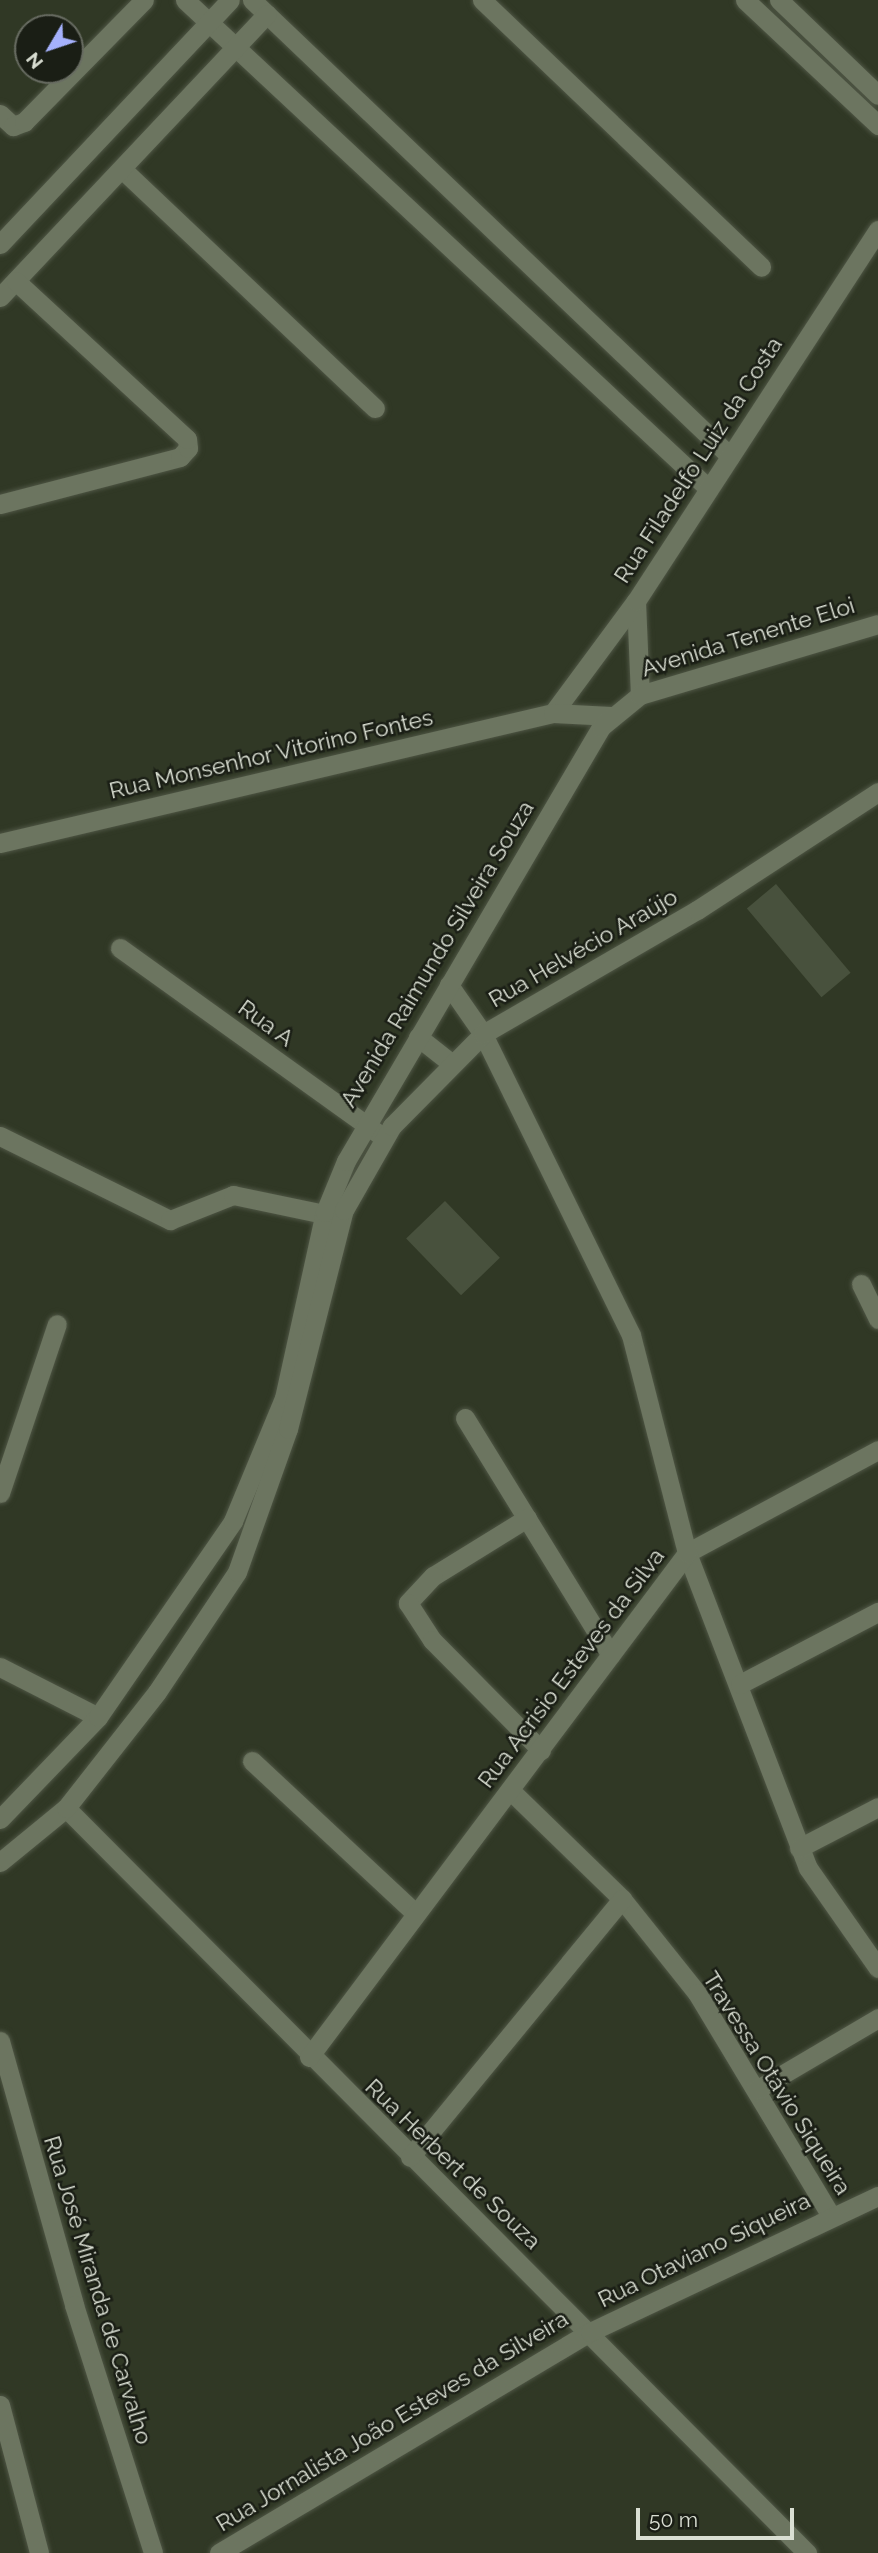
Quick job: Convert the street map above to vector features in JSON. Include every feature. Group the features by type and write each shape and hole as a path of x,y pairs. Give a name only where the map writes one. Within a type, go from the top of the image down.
{"street":[{"path":"0,114 13,125 24,121 144,0"},
{"path":"185,0 708,488"},
{"path":"0,244 230,0"},
{"path":"252,0 730,456"},
{"path":"482,0 761,267"},
{"path":"745,0 878,125"},
{"path":"779,0 878,95"},
{"path":"0,298 267,14"},
{"path":"122,169 375,408"},
{"name":"Rua Filadelfo Luiz da Costa","path":"553,713 636,601 878,230"},
{"path":"0,503 180,457 188,448 187,439 16,281"},
{"path":"636,601 640,695"},
{"name":"Avenida Tenente Eloi","path":"606,721 640,695 878,624"},
{"name":"Rua Monsenhor Vitorino Fontes","path":"0,843 553,713 606,721"},
{"name":"Avenida Raimundo Silveira Souza","path":"0,1819 98,1717 208,1561 249,1490 284,1398 334,1215 363,1124 418,1037 606,721"},
{"name":"Rua Helvécio Araújo","path":"353,1188 383,1138 451,1063 483,1034 697,910 878,792"},
{"name":"Rua A","path":"120,948 383,1138"},
{"name":"Rua Acrisio Esteves da Silva","path":"309,2057 687,1553 631,1335 483,1034 449,985"},
{"path":"418,1037 451,1063"},
{"path":"4,1144 170,1220 233,1195 334,1215"},
{"name":"Avenida Raimundo Silveira Souza","path":"0,1862 66,1808 157,1692 237,1572 288,1429 334,1215 353,1188"},
{"path":"861,1284 878,1319"},
{"path":"0,1493 57,1324"},
{"path":"465,1418 611,1655"},
{"path":"878,1450 687,1553 740,1684 799,1848 878,1968"},
{"path":"527,1518 433,1576 408,1603 432,1640 541,1750"},
{"path":"740,1684 878,1612"},
{"path":"0,1667 98,1717"},
{"path":"252,1761 415,1913"},
{"name":"Travessa Otávio Siqueira","path":"511,1791 622,1899 697,1993 831,2216"},
{"path":"799,1848 878,1807"},
{"name":"Rua Herbert de Souza","path":"66,1808 309,2057 590,2332 807,2553"},
{"path":"410,2157 622,1899"},
{"path":"757,2090 878,2018"},
{"name":"Rua José Miranda de Carvalho","path":"0,2041 70,2292 151,2553"},
{"name":"Rua Otaviano Siqueira","path":"590,2332 878,2196"},
{"name":"Rua Jornalista João Esteves da Silveira","path":"219,2553 590,2332"},
{"path":"0,2405 5,2444 39,2553"}],"building":[{"path":"776,884 851,973 821,997 747,908"},
{"path":"445,1201 500,1258 461,1295 406,1239"}]}
